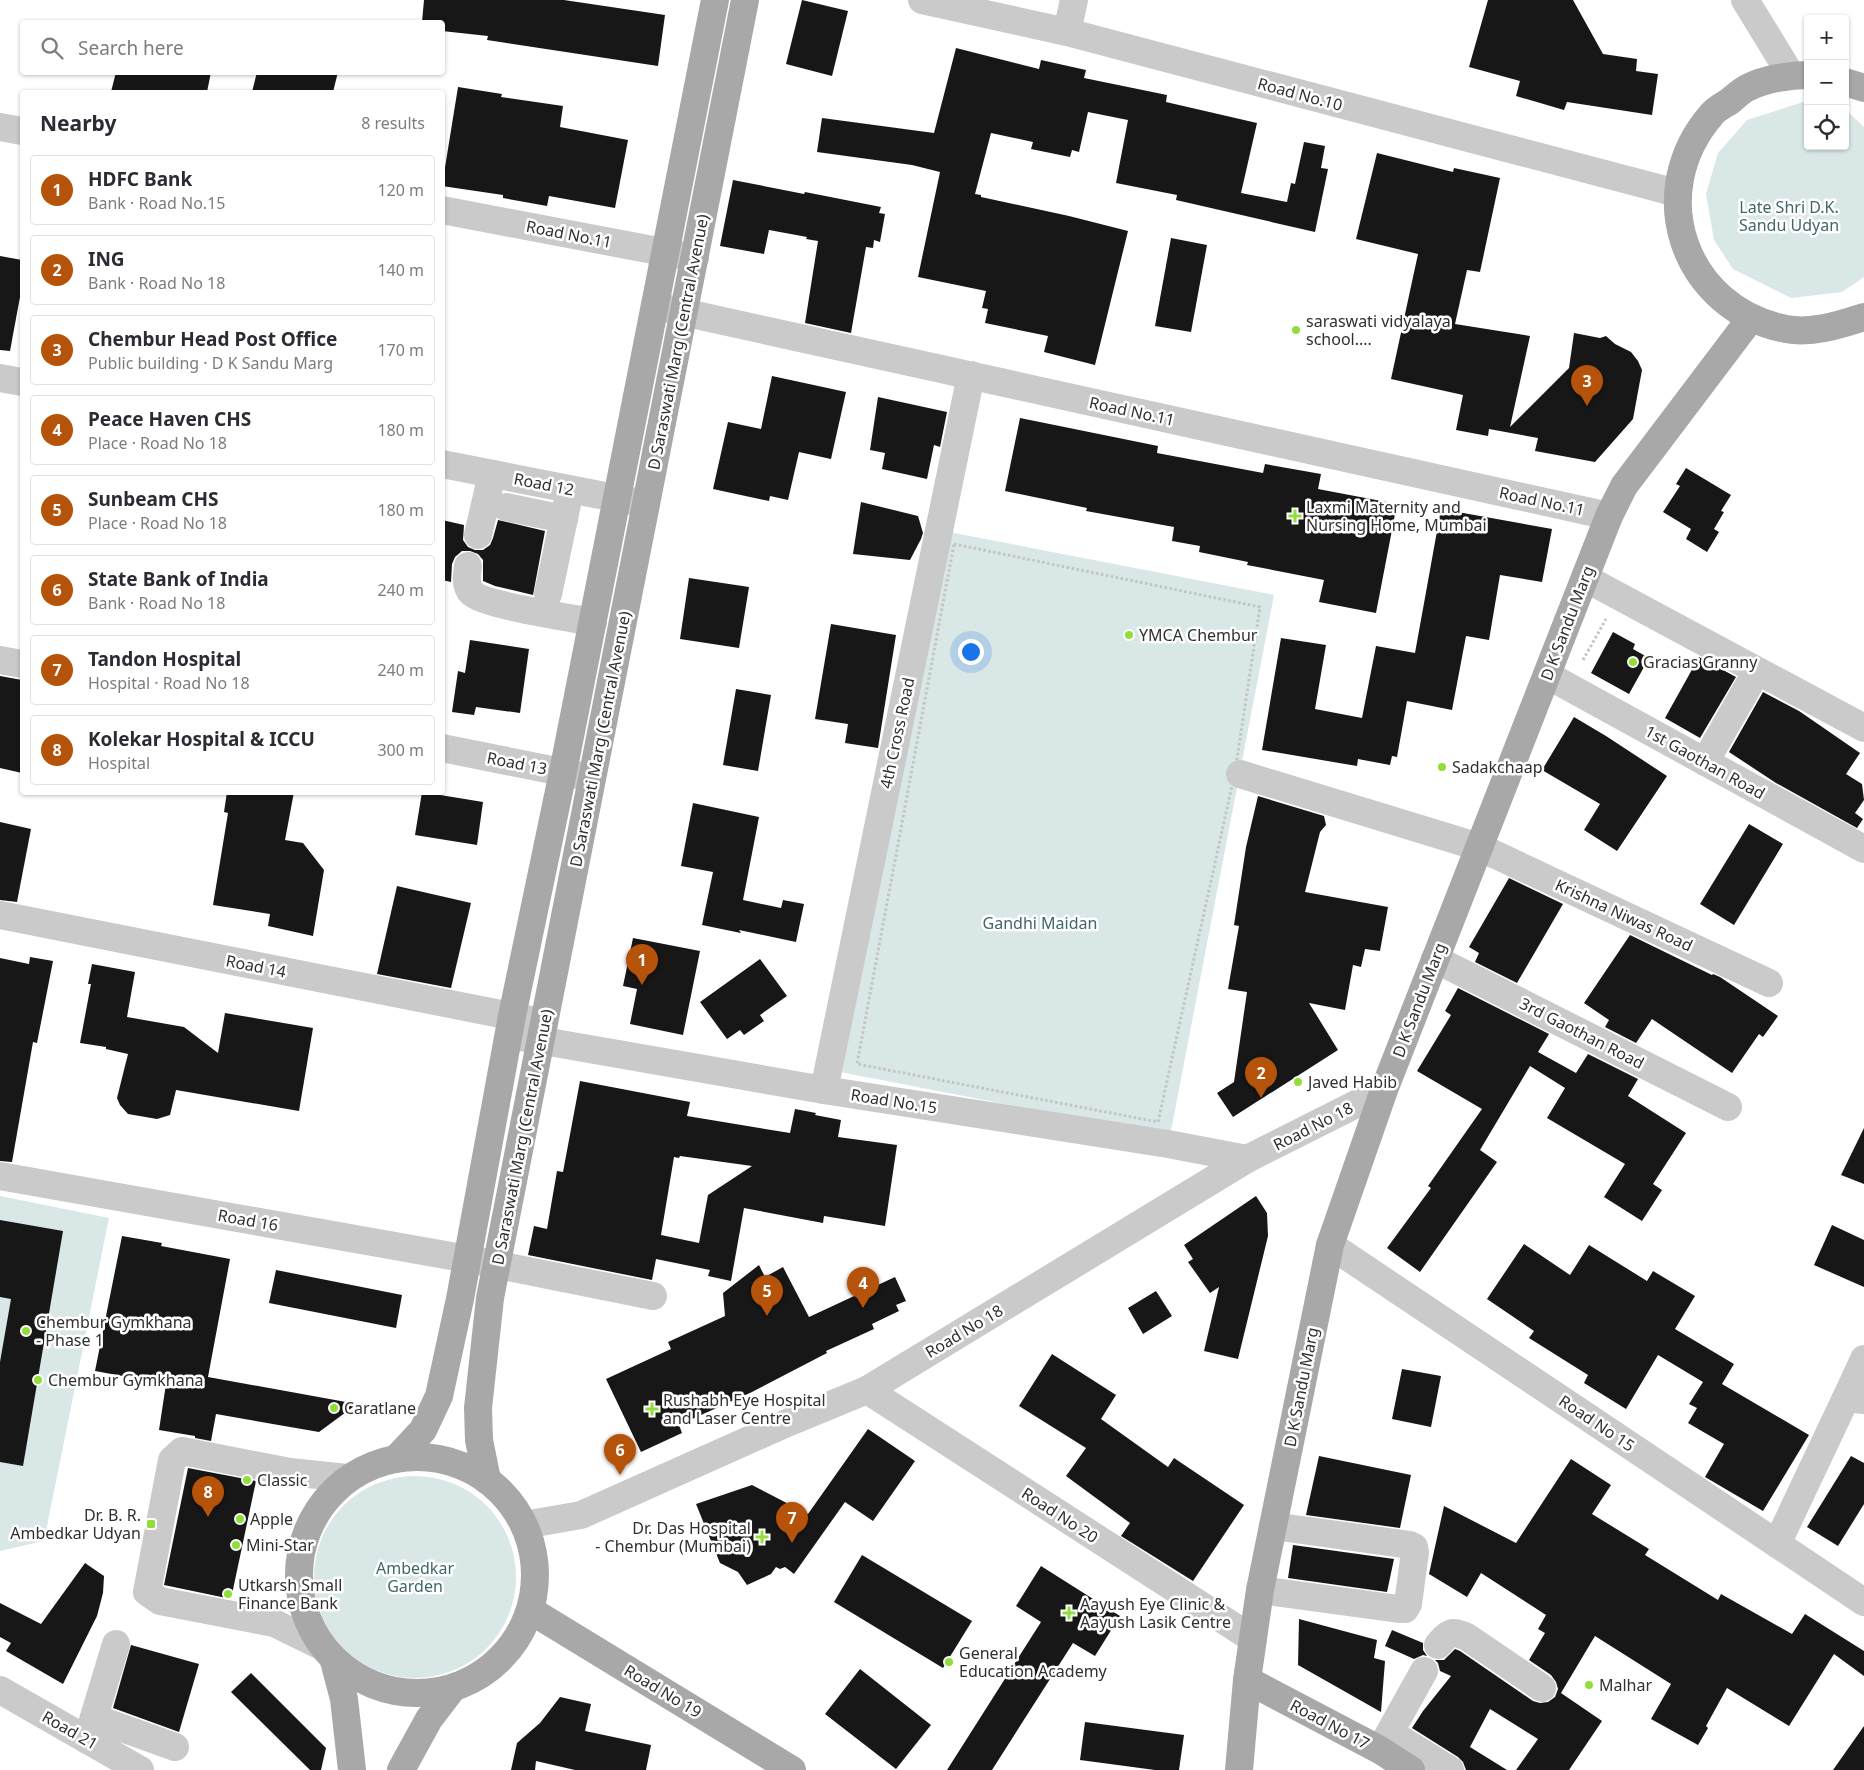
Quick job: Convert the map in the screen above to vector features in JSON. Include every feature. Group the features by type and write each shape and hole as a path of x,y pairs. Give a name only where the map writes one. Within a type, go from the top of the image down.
{"main road":[{"name":"D Saraswati Marg (Central Avenue)","path":"396,1459 423,1430 439,1396 468,1259 511,1026 593,622 715,0"},
{"name":"D Saraswati Marg (Central Avenue)","path":"487,1480 479,1440 478,1408 490,1298 745,0"},
{"path":"1799,75 1748,88 1712,114 1688,151 1677,194 1680,232 1694,267 1719,297 1750,318 1787,330 1826,329 1864,317"},
{"path":"1849,83 1864,88"},
{"name":"D K Sandu Marg","path":"1239,1770 1247,1680 1260,1590 1330,1245 1384,1090 1609,516 1624,486 1750,318"},
{"path":"352,1770 344,1699 327,1653 300,1602 299,1556 315,1512 347,1478 371,1466 396,1459 428,1457 460,1465 487,1480 508,1500 524,1525 532,1546 537,1592 533,1612 524,1631 500,1660 452,1689 429,1719 401,1770"},
{"name":"Road No 19","path":"533,1612 792,1770"},
{"path":"327,1653 369,1684 410,1694 452,1689"},
{"name":"Road No 17","path":"1247,1680 1385,1742 1428,1767"}],"street":[{"name":"Road No.10","path":"922,0 1067,32 1677,194"},
{"path":"1067,32 1074,0"},
{"path":"1745,0 1799,75"},
{"path":"0,127 20,131"},
{"name":"Road No.11","path":"445,211 695,258"},
{"name":"Road No.11","path":"655,306 1609,516"},
{"name":"4th Cross Road","path":"824,1090 971,375"},
{"path":"0,378 20,382"},
{"name":"Road 12","path":"445,465 646,504"},
{"path":"478,535 492,474"},
{"path":"548,594 570,490"},
{"path":"506,506 564,519"},
{"path":"468,566 466,583 472,594 489,601 593,622"},
{"path":"1584,578 1864,728"},
{"path":"0,660 20,664"},
{"name":"1st Gaothan Road","path":"1547,675 1864,849"},
{"path":"1705,762 1750,683"},
{"name":"Road 13","path":"445,749 592,778"},
{"name":"Krishna Niwas Road","path":"1240,774 1479,847 1769,983"},
{"name":"Road 14","path":"0,915 543,1032"},
{"name":"3rd Gaothan Road","path":"1435,959 1728,1107"},
{"name":"Road No.15","path":"543,1032 824,1090 1168,1144 1247,1160"},
{"name":"Road No 18","path":"524,1525 581,1516 787,1423 867,1390 1247,1160 1384,1090"},
{"name":"Road 16","path":"0,1176 468,1259 653,1296"},
{"name":"Road No 15","path":"1330,1245 1864,1602"},
{"path":"1777,1544 1855,1399 1864,1359"},
{"name":"Road No 20","path":"867,1390 1253,1640"},
{"path":"327,1653 274,1623 160,1601 147,1592 172,1460 182,1452 290,1472 347,1478"},
{"path":"1260,1590 1400,1609 1404,1609 1408,1604 1415,1552 1414,1548 1410,1545 1273,1526"},
{"path":"1438,1645 1446,1635 1458,1633 1467,1637 1542,1688"},
{"path":"116,1644 91,1729 166,1744 147,1770"},
{"path":"1385,1742 1424,1671"},
{"name":"Road 21","path":"0,1690 91,1729 140,1770"}],"path":[{"path":"954,544 1260,607 1235,772 1158,1122 856,1064 954,544"}],"green space":[{"name":"Late Shri D.K. Sandu Udyan","path":"1804,102 1804,150 1849,150 1849,113 1864,127 1864,277 1842,292 1791,298 1733,269 1714,240 1706,194 1718,153 1747,120"},
{"name":"Gandhi Maidan","path":"944,531 1274,595 1170,1136 840,1072"},
{"name":"Chembur Gymkhana","path":"0,1196 109,1218 44,1541 0,1551"},
{"name":"Ambedkar Garden","path":"405,1476 425,1476 454,1483 487,1505 509,1538 516,1567 516,1587 509,1616 487,1649 454,1671 425,1678 405,1678 376,1671 343,1649 321,1616 314,1587 314,1567 321,1538 343,1505 376,1483"}],"building":[{"path":"424,0 564,0 665,15 658,66 487,40 488,36 445,31 445,20 422,20"},
{"path":"802,0 848,11 832,76 786,64"},
{"path":"1488,0 1573,0 1603,54 1637,59 1636,71 1658,74 1652,115 1567,102 1564,110 1516,96 1520,81 1469,67"},
{"path":"956,48 1039,69 1041,60 1086,70 1084,78 1167,95 1166,102 1257,123 1241,193 1287,202 1291,183 1295,184 1304,142 1325,146 1321,168 1328,169 1315,232 1176,200 1177,195 1116,183 1128,120 1088,112 1079,152 1072,150 1070,157 1031,149 1033,142 991,133 975,194 981,195 981,197 1128,231 1095,365 1044,352 1048,336 985,323 988,309 982,308 986,291 918,277 940,172 912,165 817,152 822,118 934,133"},
{"path":"115,75 210,75 207,90 112,90"},
{"path":"256,75 337,75 334,90 252,90"},
{"path":"458,87 502,94 501,97 563,106 560,127 628,140 615,208 549,196 547,206 503,198 503,195 445,186 445,167"},
{"path":"1377,153 1453,172 1454,168 1500,178 1480,272 1467,270 1455,324 1530,336 1510,427 1569,368 1574,333 1600,338 1606,336 1615,344 1631,352 1638,361 1642,370 1633,419 1595,462 1535,451 1538,438 1489,429 1488,436 1456,430 1463,395 1391,379 1418,254 1356,239"},
{"path":"733,180 881,207 879,213 885,214 880,242 874,240 873,248 866,247 851,333 805,323 818,241 769,230 764,254 720,246"},
{"path":"1171,238 1207,245 1191,332 1155,326"},
{"path":"0,256 20,260 20,297 10,351 0,350"},
{"path":"772,376 846,392 831,459 799,452 788,500 770,496 769,501 713,489 728,422 761,429"},
{"path":"878,397 947,412 940,447 934,445 927,479 882,469 885,453 870,450"},
{"path":"1020,418 1158,446 1157,453 1263,473 1265,464 1321,474 1318,489 1397,504 1376,613 1319,602 1324,580 1247,565 1248,562 1199,552 1200,546 1172,541 1174,527 1086,511 1087,508 1005,491"},
{"path":"1686,468 1731,495 1721,511 1724,512 1714,529 1719,532 1707,552 1686,539 1691,529 1663,512 1680,486 1676,484"},
{"path":"861,502 918,516 923,533 910,560 853,554"},
{"path":"1441,509 1552,529 1542,582 1500,575 1489,640 1466,636 1452,710 1407,701 1397,757 1392,756 1390,765 1358,759 1357,766 1262,750 1281,638 1326,645 1315,709 1362,718 1376,646 1415,653"},
{"path":"498,520 545,531 533,595 495,586 483,581 483,560 478,554 470,551 462,551 455,557 452,564 451,582 445,581 445,521 464,525 463,540 468,547 475,550 483,550 490,545"},
{"path":"689,578 749,587 739,648 680,639"},
{"path":"831,624 896,635 878,748 845,743 848,724 815,719"},
{"path":"1613,632 1635,644 1633,649 1649,658 1629,694 1591,673"},
{"path":"470,640 529,649 520,713 476,707 474,715 452,712 458,671 465,673"},
{"path":"1699,657 1736,677 1700,738 1665,718"},
{"path":"0,676 20,680 20,773 0,768"},
{"path":"736,689 771,695 758,771 723,765"},
{"path":"1763,692 1799,711 1860,753 1846,774 1862,784 1864,800 1855,813 1863,819 1857,828 1776,783 1729,752"},
{"path":"1574,717 1667,776 1617,851 1584,830 1600,804 1542,770"},
{"path":"227,795 293,795 285,840 303,843 324,870 313,936 268,926 270,914 213,905 228,813 224,812"},
{"path":"422,795 440,795 483,802 477,845 415,835"},
{"path":"1258,796 1324,816 1326,825 1320,832 1305,892 1388,907 1380,951 1365,949 1361,967 1353,965 1345,1010 1309,1003 1338,1050 1233,1117 1217,1093 1234,1082 1247,992 1228,989 1239,926 1234,925 1246,847"},
{"path":"693,803 759,817 743,900 781,908 783,900 804,904 796,942 739,930 741,933 702,925 713,872 681,866"},
{"path":"0,822 31,829 17,902 0,900"},
{"path":"1749,824 1783,844 1734,925 1700,904"},
{"path":"1509,878 1563,904 1517,983 1475,962 1479,953 1469,947"},
{"path":"397,886 471,903 451,988 377,974"},
{"path":"1630,935 1712,975 1720,977 1778,1016 1763,1037 1759,1034 1732,1073 1652,1019 1636,1043 1605,1027 1609,1020 1584,1003"},
{"path":"633,938 700,951 683,1035 630,1024 637,989 623,986"},
{"path":"30,957 53,961 37,1043 33,1042 12,1162 0,1161 0,958 29,964"},
{"path":"760,959 787,996 760,1015 764,1021 744,1035 740,1030 727,1039 700,1002"},
{"path":"92,964 135,972 127,1017 184,1027 218,1053 225,1013 313,1028 299,1111 176,1090 170,1115 157,1119 128,1114 117,1098 128,1054 106,1049 106,1047 80,1043 91,984 88,984"},
{"path":"1458,988 1549,1034 1538,1052 1576,1073 1588,1054 1638,1079 1628,1096 1686,1133 1653,1184 1662,1190 1642,1221 1604,1197 1625,1164 1547,1118 1565,1088 1530,1066 1480,1150 1497,1162 1420,1272 1387,1248 1431,1188 1428,1186 1482,1109 1417,1071 1451,1015 1445,1011"},
{"path":"580,1081 690,1102 687,1116 790,1133 795,1109 816,1113 815,1115 841,1120 838,1137 897,1145 885,1226 824,1216 823,1223 744,1208 731,1281 708,1276 710,1270 656,1259 652,1280 528,1255 534,1226 547,1229 557,1171 563,1172","holes":["680,1156 752,1166 708,1195 699,1243 661,1235 674,1157 679,1158"]},
{"path":"1864,1128 1864,1184 1841,1175"},
{"path":"1256,1196 1267,1213 1268,1236 1238,1359 1204,1351 1219,1287 1210,1293 1188,1262 1193,1259 1184,1245"},
{"name":"Chembur Gymkhana - Phase 1","path":"0,1220 63,1231 23,1466 0,1462 0,1362 11,1299 0,1297"},
{"path":"1832,1225 1864,1240 1864,1287 1814,1265"},
{"path":"122,1236 162,1243 161,1246 230,1259 208,1377 357,1404 319,1432 216,1414 211,1441 195,1438 195,1436 159,1430 166,1384 95,1371"},
{"path":"1524,1244 1570,1275 1589,1245 1647,1281 1653,1271 1695,1296 1675,1329 1734,1364 1722,1384 1809,1435 1763,1511 1705,1477 1724,1444 1688,1423 1697,1408 1689,1404 1703,1382 1658,1355 1626,1409 1584,1383 1588,1375 1529,1338 1534,1331 1487,1299"},
{"path":"759,1265 765,1277 783,1267 809,1317 895,1277 906,1301 896,1305 899,1311 872,1324 874,1329 826,1351 827,1353 752,1392 679,1425 682,1433 641,1452 606,1379 671,1349 668,1342 725,1316 723,1293"},
{"path":"276,1270 402,1295 396,1328 269,1303"},
{"path":"1156,1291 1172,1316 1143,1334 1128,1308"},
{"path":"1052,1354 1116,1395 1101,1419 1168,1467 1174,1458 1244,1505 1193,1581 1121,1536 1130,1523 1066,1476 1086,1448 1019,1406"},
{"path":"1402,1369 1441,1376 1431,1427 1392,1419"},
{"path":"868,1429 915,1461 873,1521 845,1502 794,1574 785,1567 780,1569 776,1567 771,1574 747,1585 738,1572 720,1563 696,1504 752,1485 808,1514"},
{"path":"1319,1456 1411,1475 1400,1528 1306,1515"},
{"path":"1851,1456 1864,1463 1864,1504 1838,1546 1807,1527"},
{"path":"1571,1459 1611,1485 1592,1514 1649,1549 1645,1555 1718,1600 1721,1594 1792,1634 1805,1614 1864,1651 1864,1676 1834,1654 1789,1726 1727,1688 1698,1745 1651,1719 1671,1684 1595,1636 1561,1693 1602,1721 1569,1770 1516,1770 1538,1739 1490,1709 1470,1747 1507,1770 1466,1770 1463,1762 1458,1757 1412,1728 1451,1676 1440,1671 1435,1660 1444,1660 1455,1649 1460,1651 1533,1701 1540,1703 1548,1702 1555,1697 1558,1689 1551,1675 1529,1660 1545,1633 1538,1629 1546,1615 1481,1573 1467,1597 1429,1574 1444,1506 1516,1543"},
{"path":"188,1468 256,1481 231,1599 164,1585"},
{"path":"1293,1545 1394,1559 1387,1592 1288,1578"},
{"path":"862,1555 972,1621 943,1668 834,1602"},
{"path":"85,1563 104,1576 103,1593 97,1616 63,1684 6,1651 11,1643 0,1637 0,1603 41,1624"},
{"path":"1041,1566 1120,1616 1095,1656 1073,1643 992,1770 947,1770 1041,1622 1016,1606"},
{"path":"1299,1619 1377,1640 1374,1658 1385,1661 1381,1712 1298,1665"},
{"path":"1392,1630 1423,1643 1423,1650 1427,1656 1423,1655 1414,1659 1385,1646"},
{"path":"131,1645 199,1664 179,1732 113,1708"},
{"path":"860,1669 931,1725 896,1769 825,1714"},
{"path":"251,1673 326,1748 321,1770 310,1770 231,1692"},
{"path":"560,1697 591,1704 585,1731 651,1745 646,1770 575,1770 536,1761 535,1770 511,1770 517,1743 540,1723"},
{"path":"1085,1722 1184,1735 1179,1770 1155,1770 1080,1760"},
{"path":"1864,1726 1864,1770 1833,1770"}],"place":[{"name":"saraswati vidyalaya school....","path":"1296,330"},
{"name":"Chembur Head Post Office","path":"1587,406"},
{"name":"Laxmi Maternity and Nursing Home, Mumbai","path":"1295,516"},
{"name":"YMCA Chembur","path":"1129,635"},
{"name":"Gracias Granny","path":"1633,662"},
{"name":"Sadakchaap","path":"1442,767"},
{"name":"HDFC Bank","path":"642,985"},
{"name":"Javed Habib","path":"1298,1082"},
{"name":"ING","path":"1261,1098"},
{"name":"Peace Haven CHS","path":"863,1308"},
{"name":"Sunbeam CHS","path":"767,1316"},
{"name":"Chembur Gymkhana - Phase 1","path":"26,1331"},
{"name":"Chembur Gymkhana","path":"38,1380"},
{"name":"Caratlane","path":"334,1408"},
{"name":"Rushabh Eye Hospital and Laser Centre","path":"652,1409"},
{"name":"State Bank of India","path":"620,1475"},
{"name":"Classic","path":"247,1480"},
{"name":"Kolekar Hospital & ICCU","path":"208,1517"},
{"name":"Apple","path":"240,1519"},
{"name":"Dr. B. R. Ambedkar Udyan","path":"151,1524"},
{"name":"Dr. Das Hospital - Chembur (Mumbai)","path":"762,1537"},
{"name":"Tandon Hospital","path":"792,1543"},
{"name":"Mini-Star","path":"236,1545"},
{"name":"Utkarsh Small Finance Bank","path":"228,1594"},
{"name":"Aayush Eye Clinic & Aayush Lasik Centre","path":"1069,1613"},
{"name":"General Education Academy","path":"949,1662"},
{"name":"Malhar","path":"1589,1685"}]}
